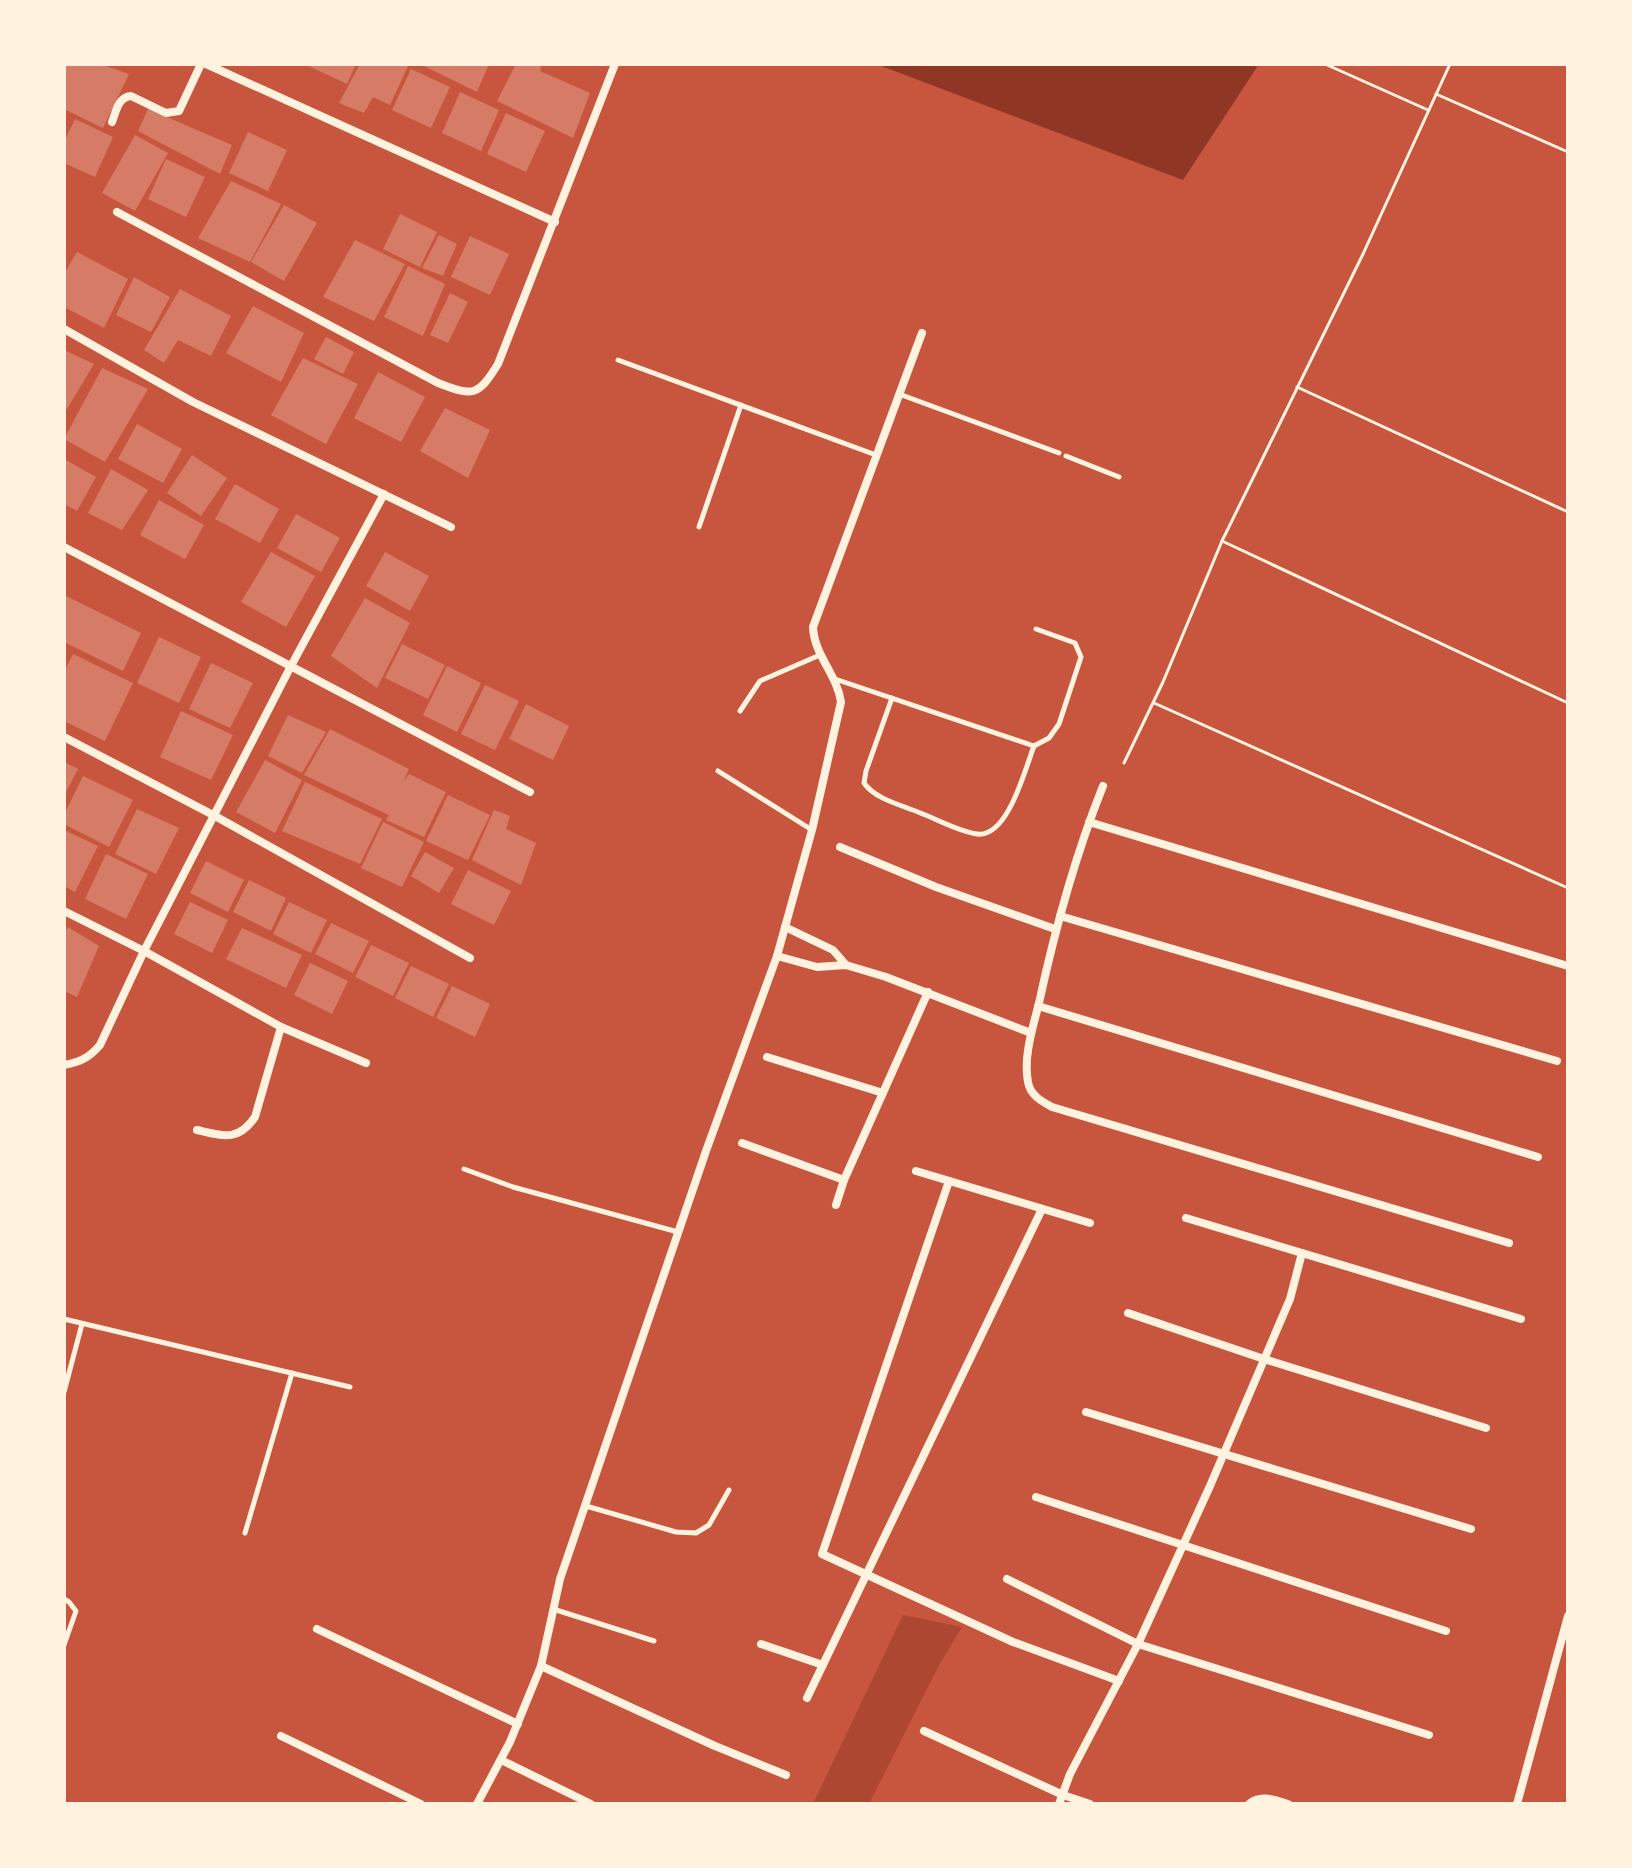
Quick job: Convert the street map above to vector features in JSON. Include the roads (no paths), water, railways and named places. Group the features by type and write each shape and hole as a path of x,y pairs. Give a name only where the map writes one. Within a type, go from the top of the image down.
{"street":[{"path":"112,122 126,96 166,113 179,111 203,64 555,222"},
{"path":"117,212 438,383 458,391 473,392 484,386 498,364 615,64"},
{"path":"64,329 193,402 451,527"},
{"path":"477,1804 518,1724 541,1666 552,1609 585,1506 678,1232 777,956 812,830 841,702 838,685 820,655 813,627 922,333"},
{"path":"64,1065 78,1063 91,1056 100,1045 144,951 384,494"},
{"path":"64,547 530,792"},
{"path":"64,737 215,816 470,958"},
{"path":"1103,786 1055,929 1031,1033 1028,1086 1036,1098 1052,1107 1509,1243"},
{"path":"1089,822 1568,966"},
{"path":"840,847 936,887 1055,929"},
{"path":"64,911 144,951 281,1027 366,1063"},
{"path":"1060,916 1557,1061"},
{"path":"785,927 833,950 846,965"},
{"path":"777,956 817,967 846,965 928,992 1031,1033"},
{"path":"836,1205 844,1180 928,992"},
{"path":"1038,1006 1538,1157"},
{"path":"197,1130 225,1137 247,1129 255,1117 281,1027"},
{"path":"767,1057 883,1093"},
{"path":"742,1143 844,1180"},
{"path":"916,1171 1090,1223"},
{"path":"949,1181 822,1554 1013,1642 1119,1681"},
{"path":"807,1698 1042,1209"},
{"path":"1186,1218 1521,1319"},
{"path":"1061,1799 1070,1774 1138,1644 1225,1452 1290,1299 1302,1253"},
{"path":"1128,1313 1486,1428"},
{"path":"1086,1412 1471,1529"},
{"path":"1036,1497 1446,1631"},
{"path":"1007,1579 1138,1644 1429,1735"},
{"path":"1517,1804 1568,1616"},
{"path":"317,1629 518,1724"},
{"path":"761,1644 823,1665"},
{"path":"541,1666 786,1775"},
{"path":"924,1731 1061,1799 1090,1804"},
{"path":"281,1736 421,1804"},
{"path":"501,1760 591,1804"},
{"path":"1249,1804 1255,1799 1267,1798 1288,1804"}],"lane":[{"path":"618,360 876,456"},
{"path":"899,394 1059,453"},
{"path":"699,527 741,405"},
{"path":"1066,456 1119,477"},
{"path":"892,698 864,783 876,795 964,831 990,832 1006,817 1034,746 1049,738 1059,724 1081,657 1075,643 1036,629"},
{"path":"740,711 760,681 820,655"},
{"path":"834,678 1034,746"},
{"path":"718,771 812,830"},
{"path":"464,1169 513,1187 678,1232"},
{"path":"64,1319 350,1387"},
{"path":"64,1392 82,1323"},
{"path":"245,1533 292,1373"},
{"path":"585,1506 676,1532 696,1533 709,1525 729,1490"},
{"path":"64,1599 76,1611 64,1645"},
{"path":"552,1609 654,1641"}]}
